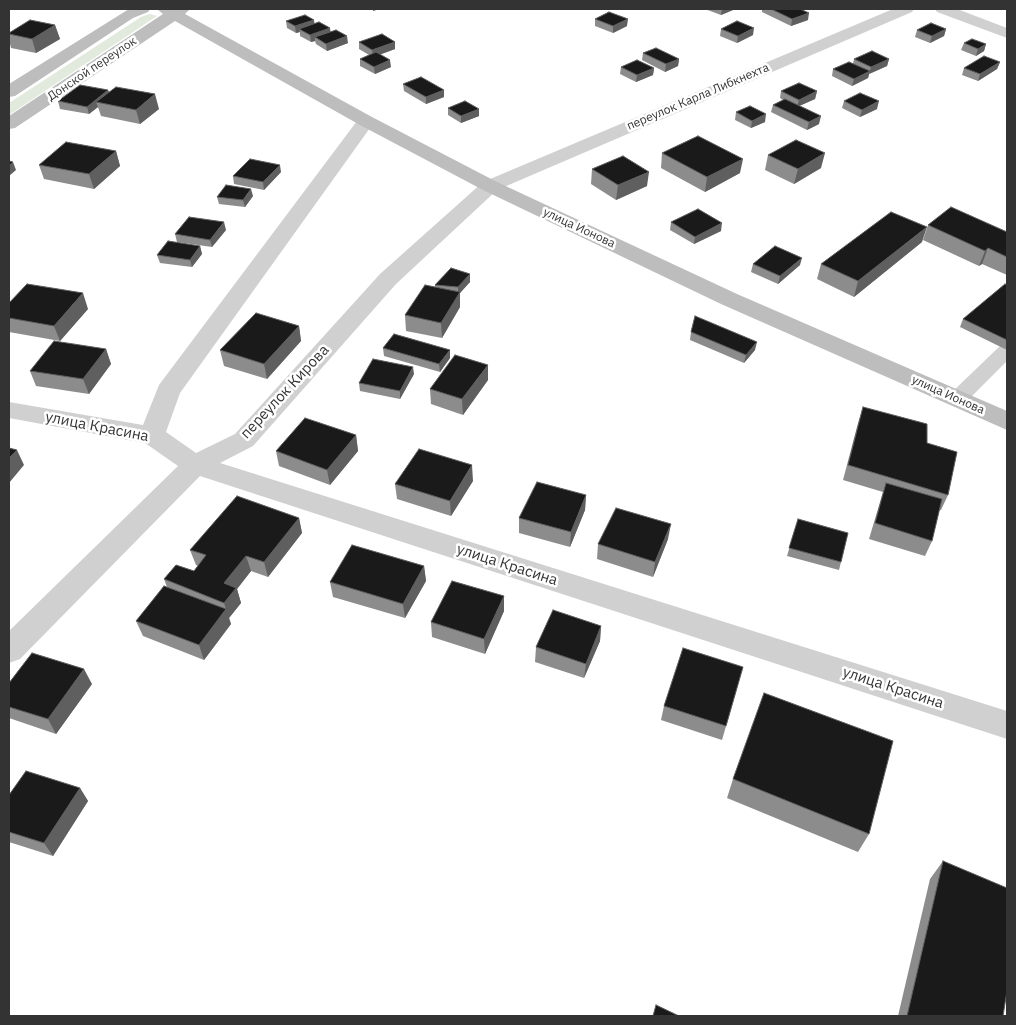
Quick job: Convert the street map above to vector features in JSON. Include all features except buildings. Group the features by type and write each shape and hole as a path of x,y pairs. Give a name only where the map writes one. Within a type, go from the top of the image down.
{"main road":[{"name":"Донской переулок","path":"9,92 127,15 142,9"},
{"name":"Донской переулок","path":"9,124 174,11"},
{"name":"улица Ионова","path":"174,11 366,121 490,186 728,299 1007,421"}],"street":[{"name":"переулок Карла Либкнехта","path":"490,186 906,9"},
{"path":"943,9 1007,33"},
{"path":"152,436 168,391 366,121"},
{"name":"переулок Кирова","path":"9,650 195,465 244,440 388,279 490,186"},
{"name":"улица Красина","path":"9,410 152,436 195,465 1007,725"}],"lane":[{"path":"956,399 1007,350"}],"shaded area":[{"path":"150,14 157,16 9,115 9,103 141,17"}]}
